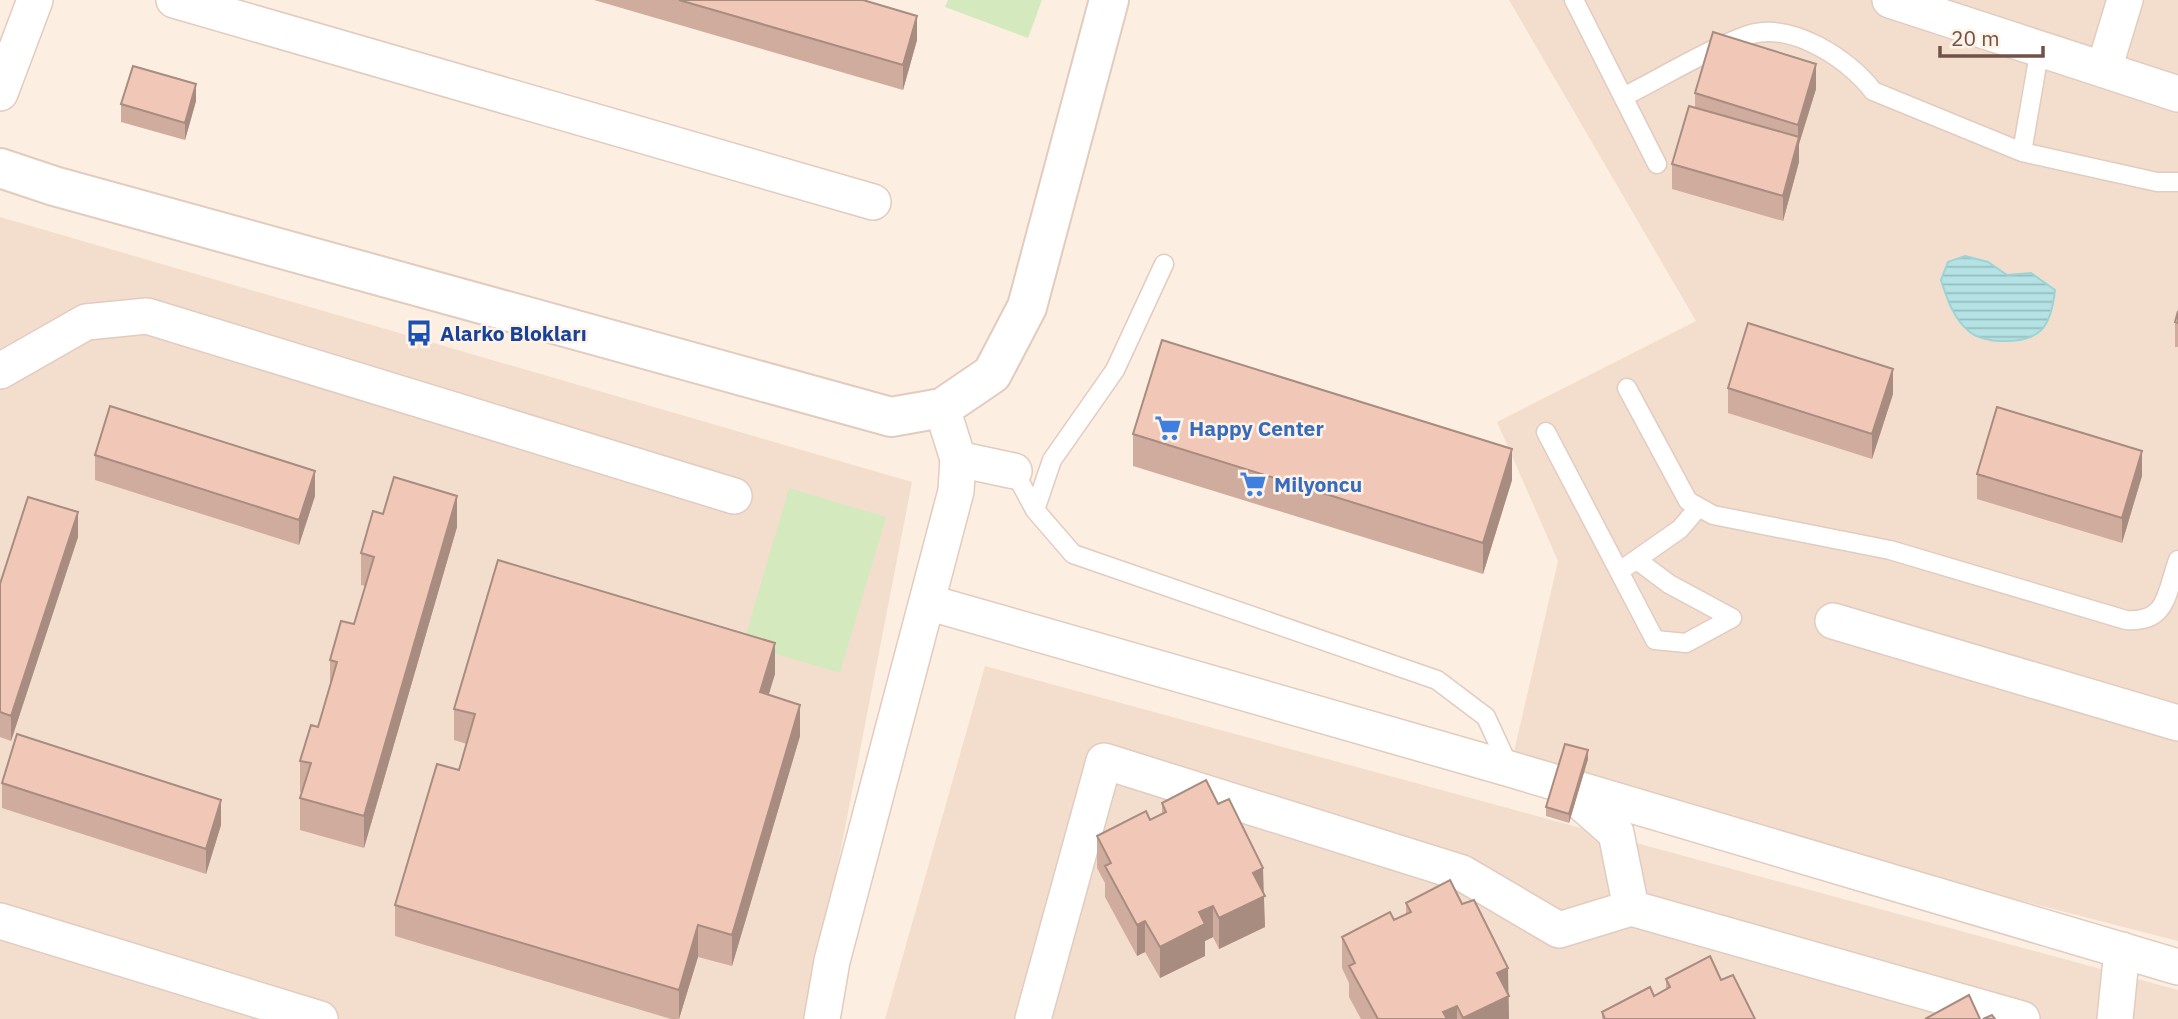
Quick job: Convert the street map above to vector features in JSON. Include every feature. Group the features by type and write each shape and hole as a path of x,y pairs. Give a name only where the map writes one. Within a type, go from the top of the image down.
{"street":[{"path":"0,93 35,0"},
{"path":"174,0 873,202"},
{"path":"0,168 891,417 943,408 992,374 1027,307 1110,0"},
{"path":"2104,69 2125,0"},
{"path":"1908,3 2178,94"},
{"path":"0,371 86,322 147,316 734,496"},
{"path":"822,1019 832,961 957,491 958,459 943,408"},
{"path":"958,459 1014,471"},
{"path":"927,602 1559,783 2178,967"},
{"path":"1833,621 2178,723"},
{"path":"1033,1019 1104,761 1462,873 1559,930 1631,908 2022,1019"},
{"path":"1559,783 1616,833 1631,908"},
{"path":"0,921 320,1019"},
{"path":"2115,1019 2122,950"}],"lane":[{"path":"1574,0 1657,164"},
{"path":"1623,97 1750,34 1782,34 1825,50 1862,76 1874,91 2022,152 2157,182 2178,182"},
{"path":"2022,152 2040,48"},
{"path":"1035,510 1052,460 1115,370 1164,264"},
{"path":"1627,388 1688,501 1713,515 1890,551 2126,620 2147,622 2159,613 2178,559"},
{"path":"1546,432 1655,640 1686,643 1732,618 1669,584 1637,559"},
{"path":"1014,471 1035,510 1073,554 1437,680 1486,718 1510,769"},
{"path":"1619,571 1680,529 1698,509"}],"shaded area":[{"path":"1509,0 2178,0 2178,941 1510,769 1558,561 1497,422 1696,321"},
{"path":"0,217 912,482 808,1019 0,1019"},
{"path":"985,666 2178,990 2178,1019 885,1019"}],"green space":[{"path":"948,0 1042,0 1028,38 945,7"},
{"path":"789,488 886,517 840,673 743,644"}],"water":[{"path":"1965,256 1988,262 2007,275 2031,273 2055,290 2050,314 2041,330 2025,339 1997,341 1977,336 1964,327 1952,309 1941,280 1948,262"}],"building":[{"path":"679,0 863,0 917,16 903,65"},
{"path":"1713,32 1816,64 1798,125 1695,93"},
{"path":"133,66 196,84 185,123 121,104"},
{"path":"1689,106 1799,137 1783,196 1672,164"},
{"path":"1748,323 1893,369 1872,434 1728,388"},
{"path":"1162,340 1512,449 1483,543 1133,434"},
{"path":"110,406 315,471 299,520 95,455"},
{"path":"1997,407 2142,451 2122,518 1977,474"},
{"path":"394,477 457,496 364,816 300,798 311,763 300,761 311,725 318,727 337,662 330,660 341,621 354,624 374,557 361,553 373,511 383,514"},
{"path":"28,497 78,512 11,716 0,712 0,584"},
{"path":"498,560 775,643 760,692 800,705 732,935 698,925 679,990 395,905 437,764 459,770 475,714 454,709"},
{"path":"17,734 221,800 206,849 2,783"},
{"path":"1565,744 1588,750 1569,814 1546,807"},
{"path":"1206,780 1218,804 1229,799 1263,868 1253,873 1265,896 1219,918 1213,906 1199,912 1205,924 1160,947 1145,921 1137,925 1105,866 1111,863 1097,836 1146,811 1150,820 1166,812 1162,803"},
{"path":"1450,880 1462,904 1474,900 1508,968 1497,973 1509,996 1463,1018 1457,1006 1443,1012 1447,1019 1378,1019 1349,966 1355,963 1342,937 1390,912 1394,920 1411,912 1406,903"},
{"path":"1710,956 1721,980 1733,975 1755,1019 1605,1019 1602,1012 1650,987 1654,996 1670,987 1666,979"},
{"path":"1969,995 1980,1019 1925,1019"}],"place":[{"name":"Alarko Blokları","path":"419,333"},
{"name":"Happy Center","path":"1168,428"},
{"name":"Milyoncu","path":"1253,484"}]}
